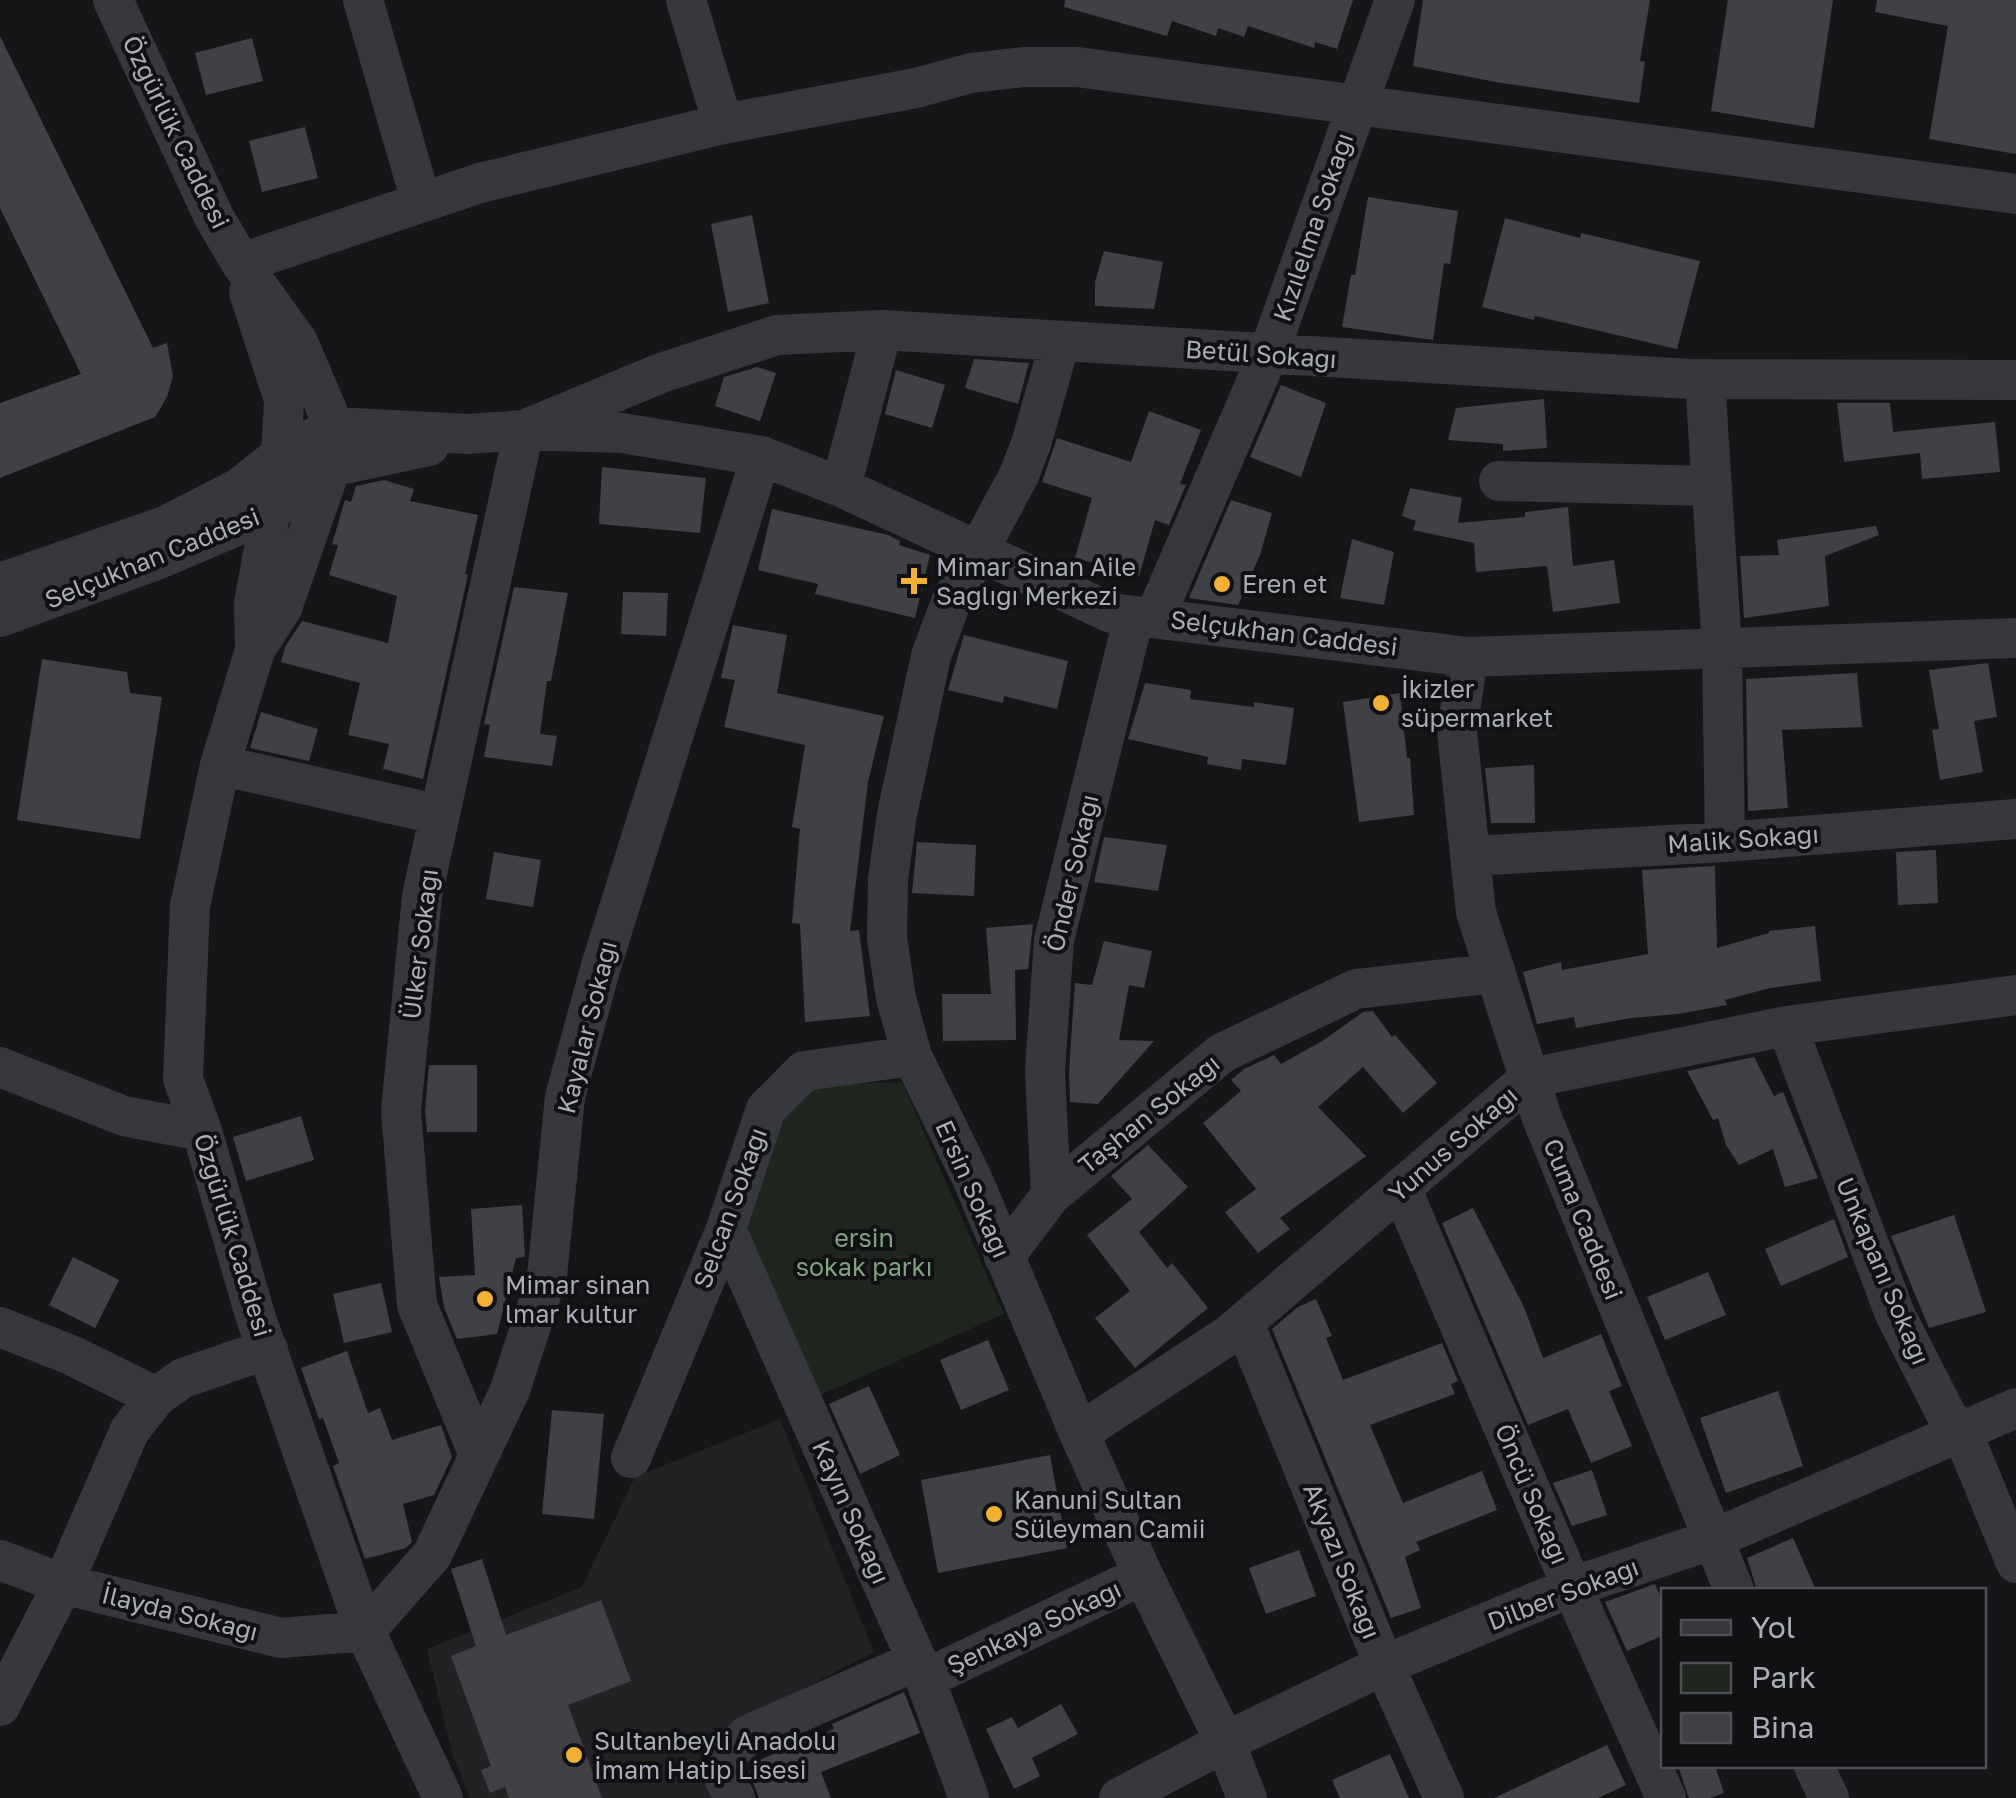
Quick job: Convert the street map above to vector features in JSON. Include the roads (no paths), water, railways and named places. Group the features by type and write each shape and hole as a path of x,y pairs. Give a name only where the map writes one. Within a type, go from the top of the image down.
{"street":[{"name":"Özgürlük Caddesi","path":"113,0 214,217 241,263 298,342 333,447 282,608 255,650 220,765 190,906 183,1079 268,1350 365,1631 443,1798"},
{"path":"363,0 422,200"},
{"path":"686,0 723,124"},
{"name":"Kızılelma Sokağı","path":"1145,616 1268,355 1395,0"},
{"path":"241,263 422,200 723,124 916,88 971,73 1024,66 1078,67 2016,194"},
{"name":"Özgürlük Caddesi","path":"241,263 284,400 281,454 254,603 255,650"},
{"path":"841,487 882,330"},
{"name":"Betül Sokağı","path":"524,430 661,373 777,335 882,330 1705,379 2016,380"},
{"name":"Ersin Sokağı","path":"1060,342 1019,475 951,602 930,656 897,814 888,879 888,938 894,983 912,1056 972,1178 1079,1433 1225,1742 1247,1798"},
{"path":"1705,379 1722,649 1725,842"},
{"name":"Selçukhan Caddesi","path":"0,583 165,526 239,488 281,454 524,430 622,433 761,456 841,487 1111,613 1468,657 2016,638"},
{"name":"Ülker Sokağı","path":"479,1455 417,1304 401,1112 422,896 524,430"},
{"name":"Selçukhan Caddesi","path":"0,618 154,561 272,511 333,447"},
{"name":"Kayalar Sokağı","path":"365,1631 432,1555 510,1390 547,1276 565,1097 600,966 761,456"},
{"path":"1499,481 1712,486"},
{"name":"Önder Sokağı","path":"1050,1195 1046,1071 1054,940 1145,616"},
{"name":"Cuma Caddesi","path":"1468,657 1457,731 1476,912 1530,1078 1733,1588"},
{"path":"220,765 440,816"},
{"name":"Malik Sokağı","path":"1470,856 1725,842 2016,819"},
{"name":"Taşhan Sokağı","path":"1004,1257 1050,1195 1222,1053 1356,989 1496,973"},
{"name":"Yunus Sokağı","path":"1079,1433 1244,1323 1530,1078 1787,1026 2016,995"},
{"name":"Unkapanı Sokağı","path":"1787,1026 1895,1314 1948,1418 1962,1432 2016,1563"},
{"name":"Selcan Sokağı","path":"631,1458 726,1229 766,1109 804,1071 912,1056"},
{"path":"0,1067 124,1116 202,1131"},
{"name":"Öncü Sokağı","path":"1401,1188 1666,1798"},
{"name":"Kayın Sokağı","path":"726,1229 920,1670 968,1798"},
{"name":"Akyazı Sokağı","path":"1244,1323 1384,1665 1444,1798"},
{"path":"0,1327 71,1355 156,1398"},
{"path":"0,1706 63,1584 130,1430 156,1398 183,1378 268,1350"},
{"name":"Dilber Sokağı","path":"1119,1798 1384,1665 1572,1588 1711,1540 2016,1408"},
{"name":"İlayda Sokağı","path":"0,1560 63,1584 281,1638 365,1631"},
{"name":"Şenkaya Sokağı","path":"735,1798 724,1778 728,1753 748,1735 920,1670 1143,1575"},
{"path":"1815,1768 1829,1798"}],"place":[{"name":"Mimar Sinan Aile Sağlığı Merkezi","path":"914,581"},
{"name":"Eren et","path":"1222,584"},
{"name":"İkizler süpermarket","path":"1381,703"},
{"name":"Mimar sinan lmar kultur","path":"485,1299"},
{"name":"Kanuni Sultan Süleyman Camii","path":"994,1514"},
{"name":"Sultanbeyli Anadolu İmam Hatip Lisesi","path":"574,1755"}],"park label":[{"name":"ersin sokak parkı","path":"864,1252"}]}
